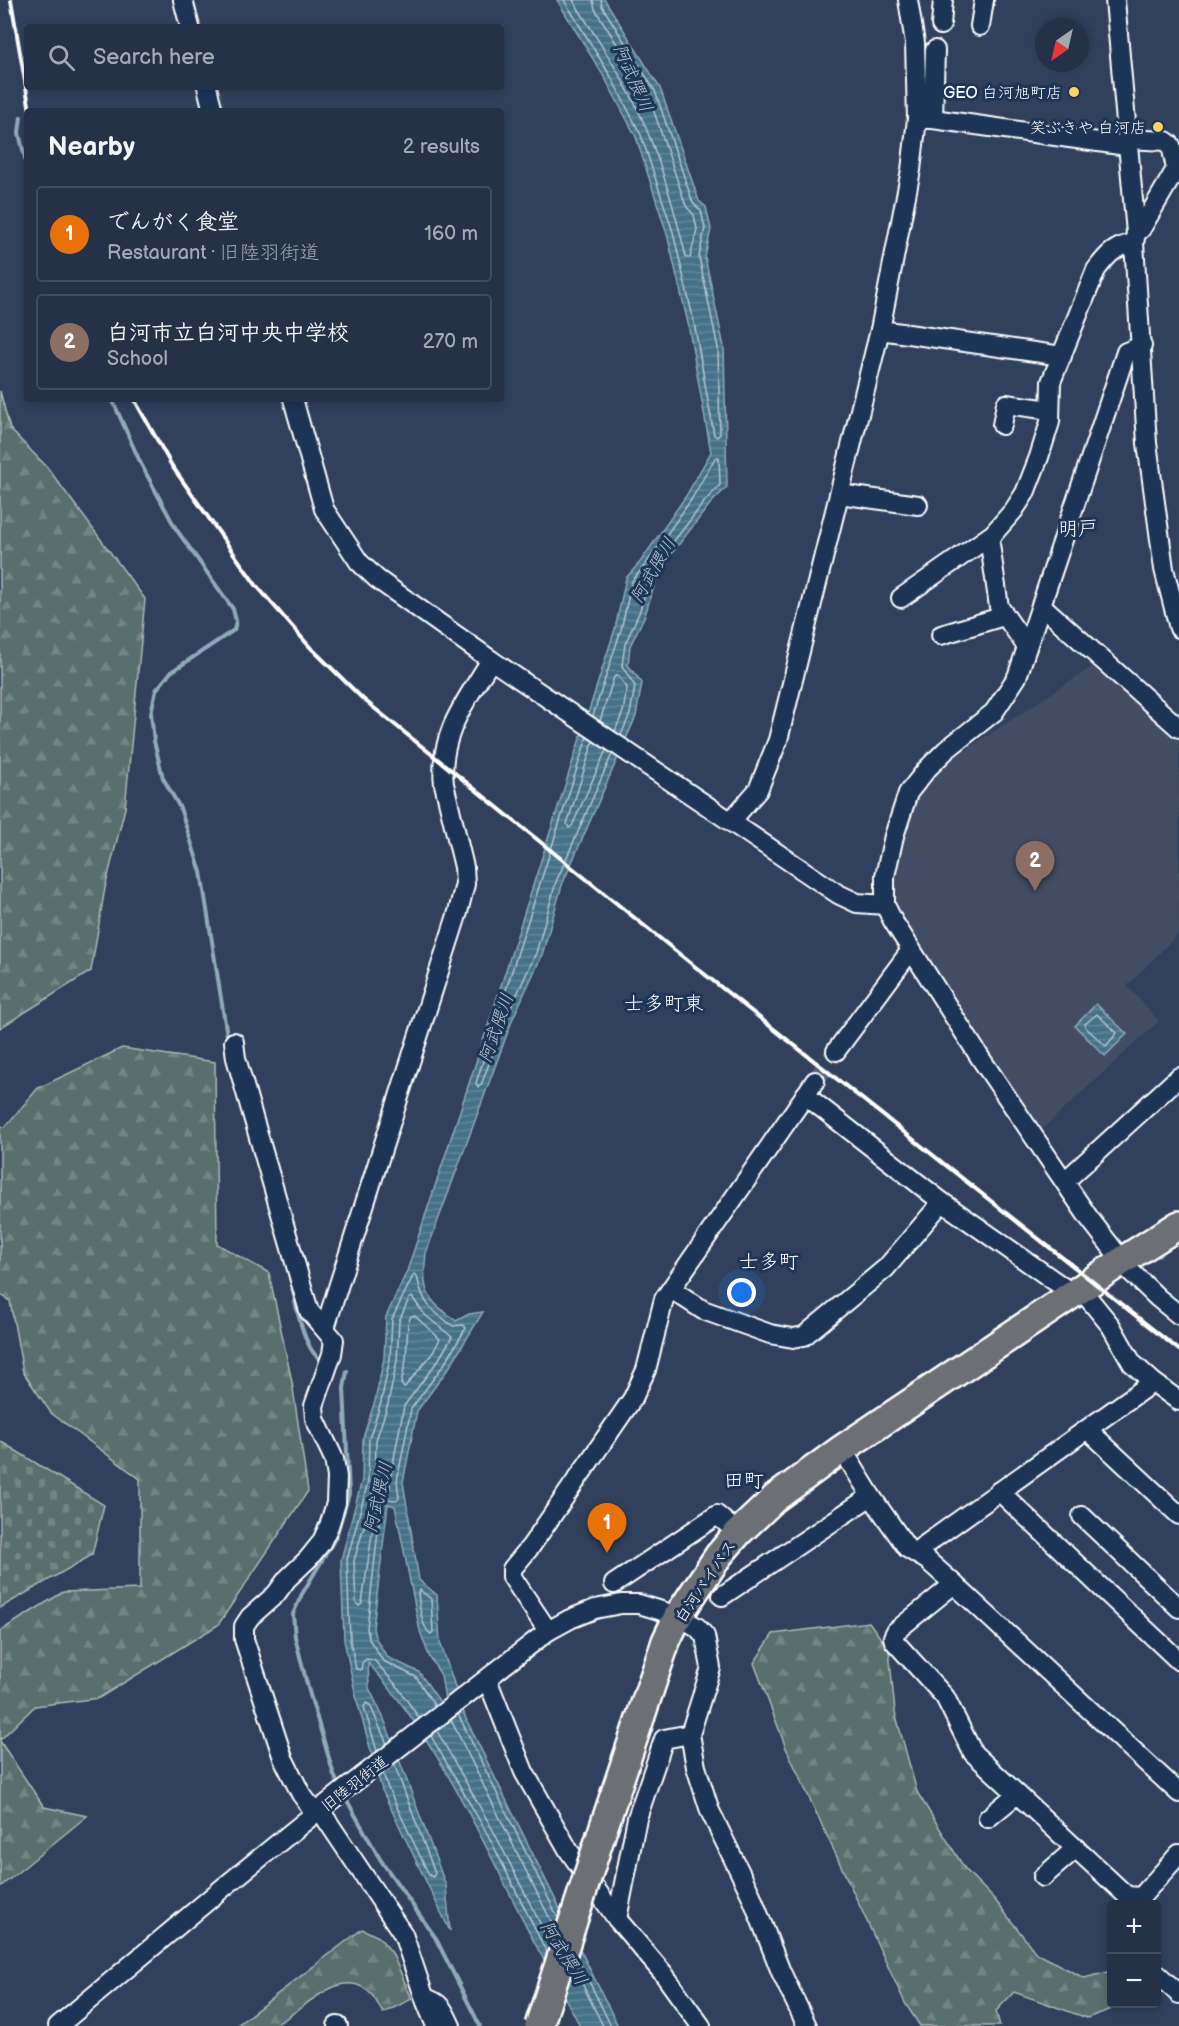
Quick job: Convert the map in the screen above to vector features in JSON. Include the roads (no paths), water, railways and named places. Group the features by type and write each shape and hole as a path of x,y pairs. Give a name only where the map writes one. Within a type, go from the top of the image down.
{"highway":[{"path":"1076,1292 1179,1225"},
{"name":"白河バイパス","path":"539,2026 658,1663 678,1616 714,1563 738,1533 775,1498 842,1449 1076,1292"}],"street":[{"path":"183,0 189,24"},
{"path":"908,0 925,119"},
{"path":"941,25 943,0"},
{"path":"980,26 984,0"},
{"path":"1115,0 1135,238 1147,443 1171,564 1179,628"},
{"path":"731,821 758,790 778,740 880,330 909,181 925,119 942,76 934,50"},
{"path":"208,90 212,108"},
{"path":"901,598 989,537 1014,510 1039,457 1050,422 1051,382 1096,270 1105,258 1119,246 1135,238 1178,169 1172,145 1166,141 1127,143 925,119"},
{"path":"880,330 1062,356"},
{"path":"1142,346 1126,352 1017,677 994,712 946,750 908,792 894,836 885,876 885,905 981,1059 1089,1218 1122,1261 1158,1298 1179,1315"},
{"path":"294,402 324,509 359,562 377,579 491,660 838,894 857,903 885,905"},
{"path":"1002,425 1006,405 1050,410"},
{"path":"839,494 918,505"},
{"path":"989,537 999,607 1028,647"},
{"path":"1042,606 1179,728"},
{"path":"941,635 1004,616"},
{"path":"325,1328 465,884 464,867 444,784 445,746 453,722 491,660"},
{"path":"836,1051 911,950"},
{"path":"234,1042 236,1058 309,1311 334,1340 314,1406 315,1419 334,1460 337,1477 336,1503 321,1543 276,1594 250,1617 244,1626 244,1639 284,1758 301,1794 310,1806 323,1807 324,1816 403,1934 429,2015"},
{"path":"1065,1181 1179,1077"},
{"path":"548,1630 512,1577 512,1569 531,1546 633,1398 646,1370 664,1299 810,1088 942,1202 1089,1299 1111,1326 1132,1363 1179,1401"},
{"path":"671,1289 703,1310 770,1334 793,1338 804,1336 886,1268 942,1202"},
{"path":"915,1552 1153,1382"},
{"path":"1088,1430 1179,1515"},
{"path":"842,1449 906,1548 927,1560 954,1584 1179,1792"},
{"path":"999,1491 1177,1655"},
{"path":"722,1596 871,1496"},
{"path":"614,1584 717,1515 738,1533"},
{"path":"1082,1516 1179,1608"},
{"path":"954,1584 896,1631 893,1637 894,1641 945,1697 973,1752 1127,1896 1141,1897 1179,1854"},
{"name":"旧陸羽街道","path":"58,2026 323,1807 548,1630 595,1609 621,1604 639,1604 678,1616 697,1628 705,1636 711,1668 690,1734"},
{"path":"485,1681 524,1772 569,1851 617,1919 663,1973 701,2026"},
{"path":"617,1919 637,1818 664,1739 690,1734 696,1767 710,1811 751,1895 781,1972 807,2026"},
{"path":"988,1818 1017,1794"},
{"path":"1043,1877 1076,1848"},
{"path":"1161,1978 1179,1994"},
{"path":"429,2015 435,2001 440,2005 451,2026"}],"water":[{"name":"阿武隈川","path":"557,0 605,0 660,88 699,201 706,207 711,229 705,257 724,347 727,487 710,504 659,570 645,615 630,646 628,665 642,683 636,716 562,885 542,955 513,1018 426,1253 426,1286 432,1300 456,1321 469,1314 483,1312 450,1366 417,1411 403,1482 419,1580 437,1595 440,1642 466,1719 618,2026 580,2026 530,1934 458,1792 417,1725 368,1663 369,1688 384,1719 446,1886 450,1931 382,1790 357,1701 344,1640 341,1560 362,1480 363,1438 375,1401 384,1358 386,1317 407,1271 490,1020 615,629 626,578 641,561 686,496 711,452 688,323 667,234 636,137 606,80","holes":["388,1504 395,1506 420,1631 429,1656 441,1675 447,1712 419,1672 387,1657 375,1637 373,1628"]},
{"path":"1096,1004 1127,1034 1105,1056 1075,1026"}],"waterway":[{"path":"21,117 19,133 24,154"},
{"path":"113,402 141,464 176,529 233,609 236,621 234,630 171,672 156,690 151,713 154,741 163,778 180,808 201,872 228,1042"},
{"path":"289,1272 304,1334 315,1354 321,1359"},
{"path":"340,1788 308,1688 295,1637 293,1614 302,1594 336,1537 349,1494 344,1388 347,1371"},
{"path":"345,1797 380,1859 435,1937 480,2026"}],"tunnel":[{"path":"815,1081 836,1051"}],"railway":[{"path":"11,0 24,76"},
{"path":"26,90 29,108"},
{"path":"136,402 172,466 256,585 309,646 363,699 693,965 1179,1350"}],"place":[{"name":"GEO 白河旭町店","path":"1074,92"},
{"name":"笑ぶきや 白河店","path":"1158,127"},
{"name":"白河市立白河中央中学校","path":"1035,891"},
{"name":"でんがく食堂","path":"607,1553"}],"district":[{"name":"明戸","path":"1078,528"},
{"name":"士多町東","path":"664,1003"},
{"name":"士多町","path":"769,1261"},
{"name":"田町","path":"744,1480"}]}
